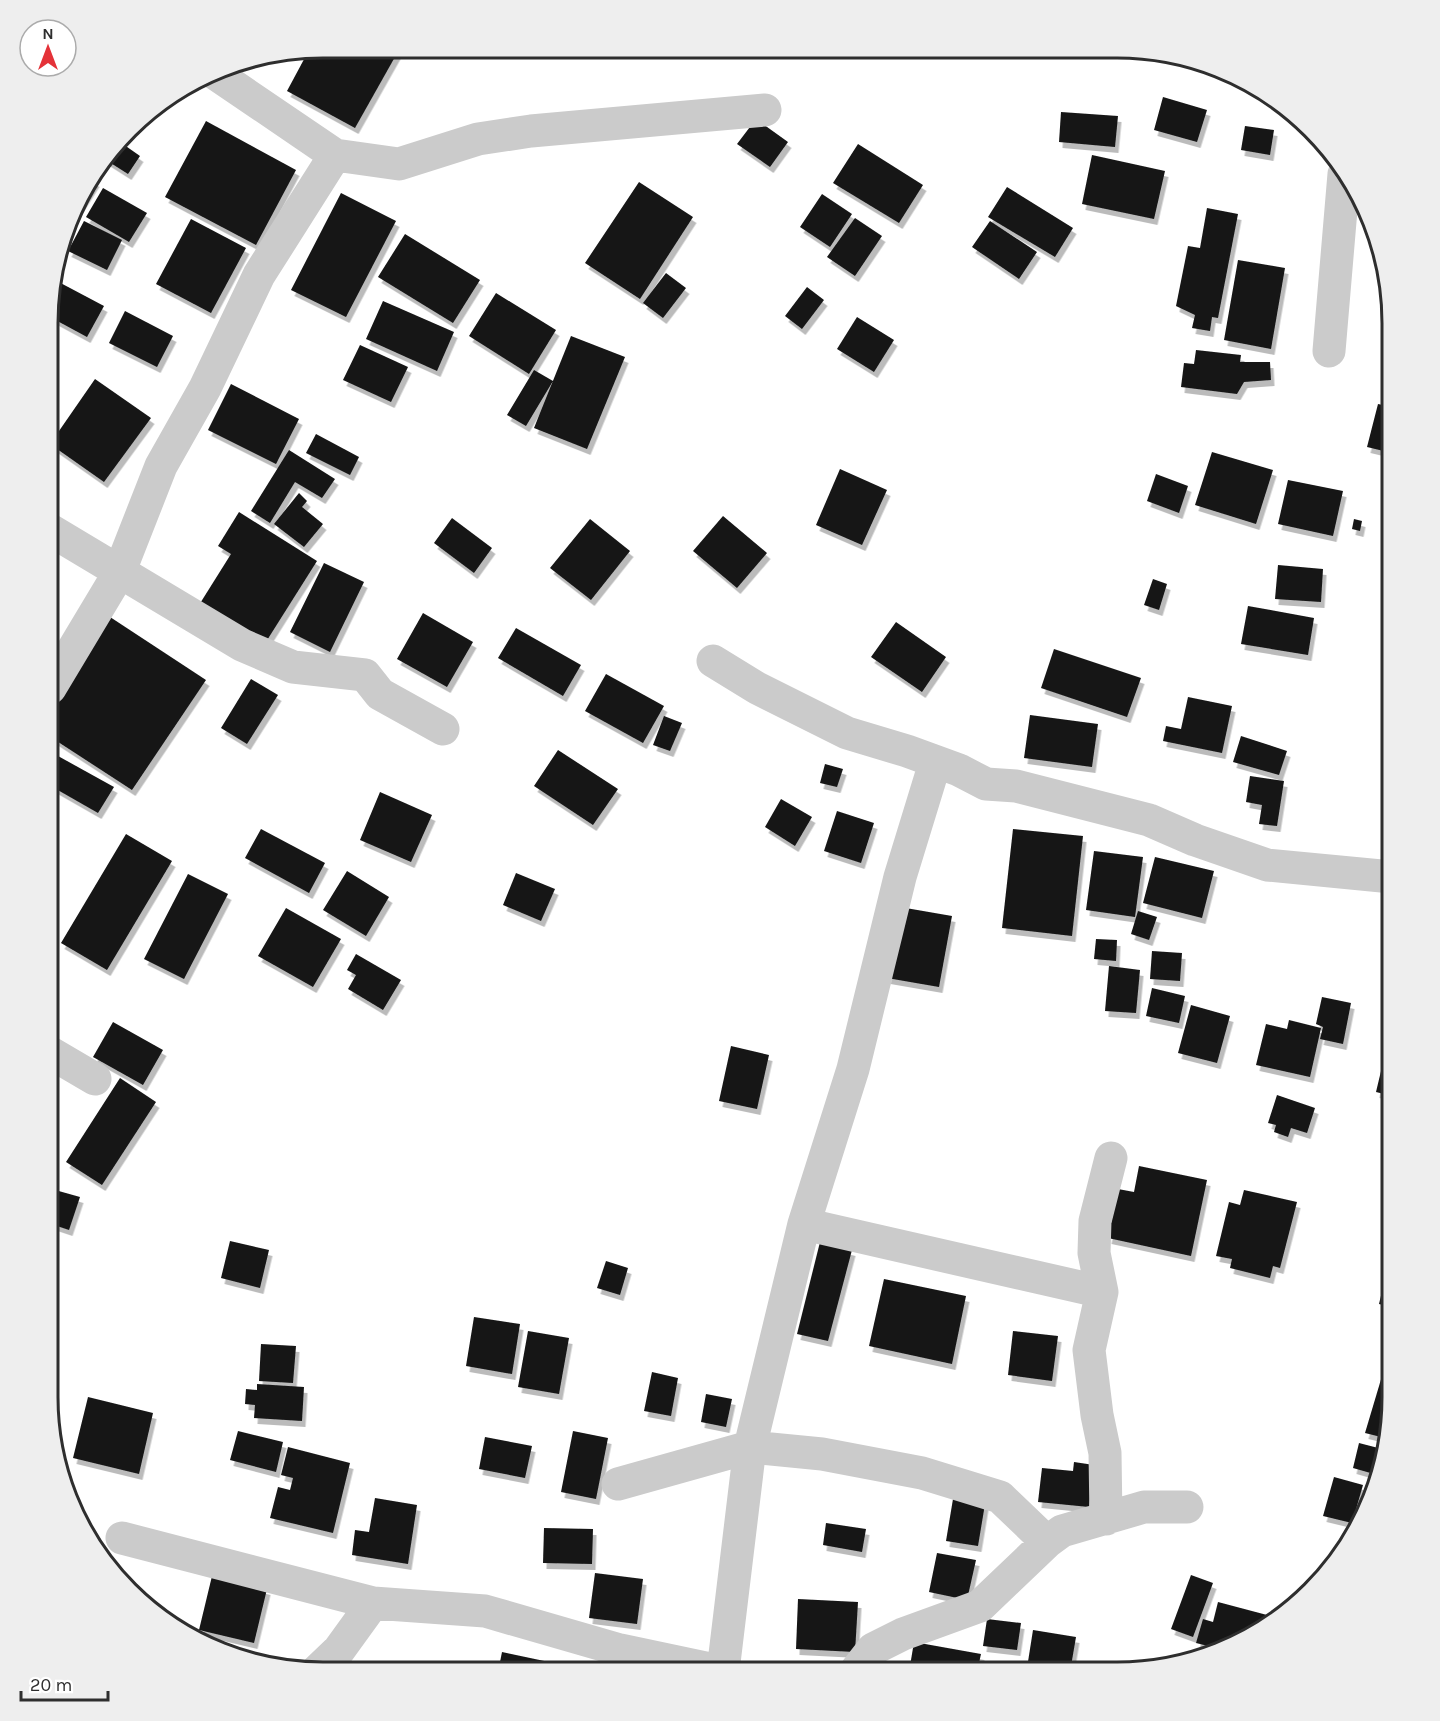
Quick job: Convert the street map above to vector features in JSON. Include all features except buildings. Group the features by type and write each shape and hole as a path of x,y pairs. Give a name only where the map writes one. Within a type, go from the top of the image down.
{"street":[{"path":"223,79 335,155 399,164 478,139 531,131 765,110"},
{"path":"58,675 119,573 161,466 205,388 260,275 335,155"},
{"path":"1329,351 1343,186"},
{"path":"58,535 242,645 293,667 357,672 365,675 380,694 443,729"},
{"path":"714,661 757,688 818,716 847,733 959,770 986,784 1016,786 1149,820 1267,865 1382,876"},
{"path":"724,1662 750,1447 804,1224 853,1070 900,877 935,763"},
{"path":"58,1057 95,1079"},
{"path":"1106,1519 1105,1453 1097,1415 1089,1350 1102,1292 1094,1253 1095,1221 1111,1158"},
{"path":"804,1224 1102,1292"},
{"path":"618,1484 750,1447 822,1454 922,1473 1000,1497 1047,1542"},
{"path":"863,1662 873,1649 903,1634 980,1606 1047,1542 1062,1531 1144,1507 1187,1507"},
{"path":"122,1538 373,1603 484,1611 610,1648 676,1662"},
{"path":"326,1662 339,1650 373,1603"}]}
